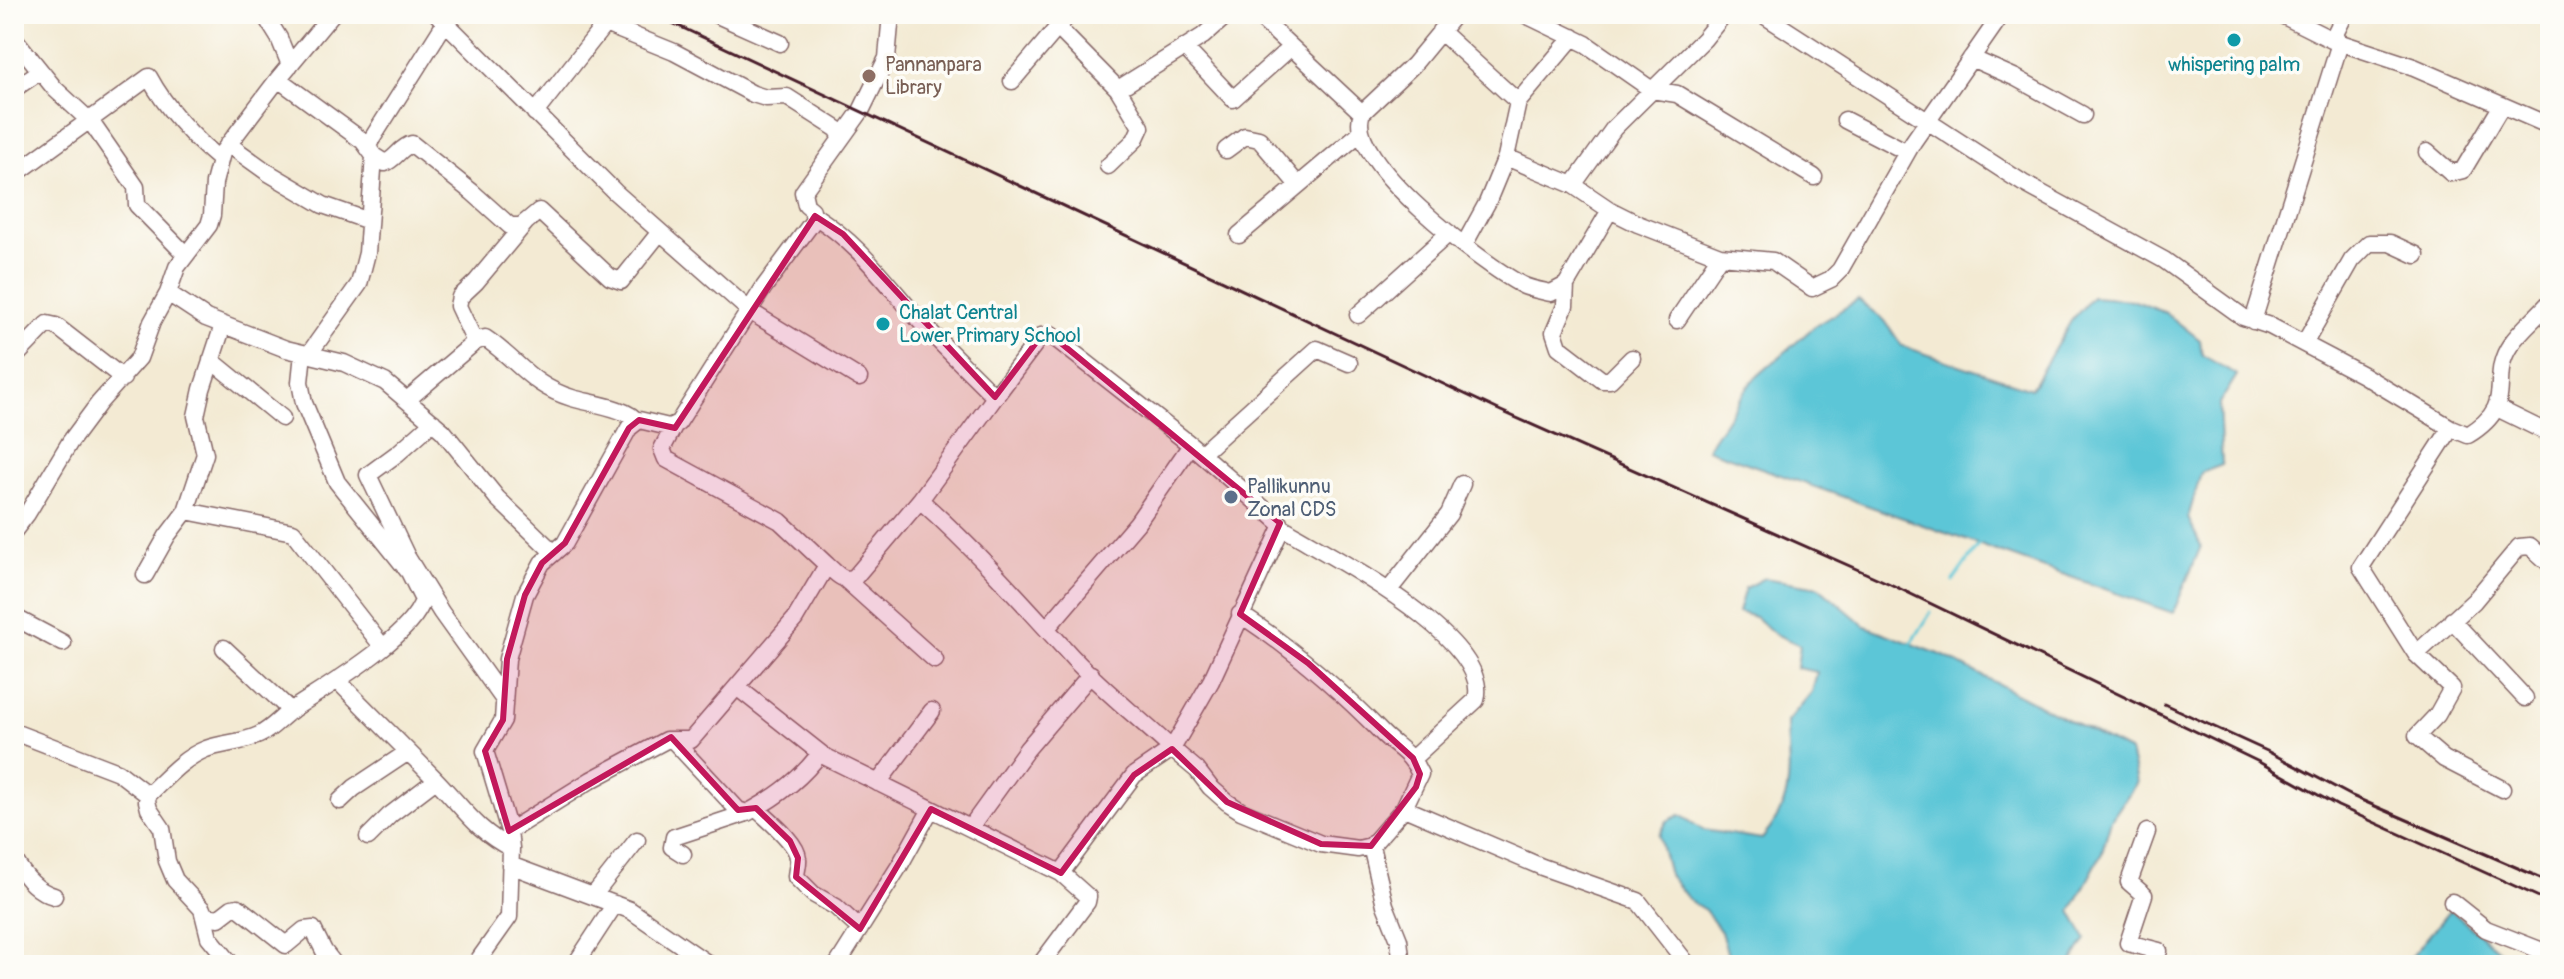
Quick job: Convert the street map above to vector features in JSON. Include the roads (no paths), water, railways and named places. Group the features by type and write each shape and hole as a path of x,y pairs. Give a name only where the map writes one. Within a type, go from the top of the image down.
{"street":[{"path":"264,14 279,38 290,65"},
{"path":"14,531 70,442 139,358 177,267 209,225 212,192 220,160 228,144 332,14"},
{"path":"591,14 605,24 674,52 753,94 766,98 787,97 837,129 842,137"},
{"path":"715,14 780,43"},
{"path":"891,14 887,58 861,111 803,192 806,205 815,216 843,234 914,314 995,397"},
{"path":"1012,81 1069,14"},
{"path":"1118,89 1203,36 1228,14"},
{"path":"1256,14 1362,113"},
{"path":"1524,14 1551,19 1652,90 1677,94 1814,177"},
{"path":"1573,185 1614,128 1704,39 1724,14"},
{"path":"1762,14 2023,183 2164,260 2243,317 2270,326 2468,435 2487,423 2497,408 2504,360 2511,344 2550,302"},
{"path":"1506,157 1573,185 1610,210 1638,224 1720,256 1773,261 1812,288 1831,279 1840,270 1907,152 2002,14"},
{"path":"2280,14 2336,42 2414,67 2550,126"},
{"path":"2253,321 2345,14"},
{"path":"148,795 190,756 258,736 338,681 402,630 421,609 423,600 409,572 337,482 304,403 300,382 306,354 359,284 367,253 371,151 443,17 535,113 660,232 751,312 859,378"},
{"path":"1518,102 1444,21 1413,65 1362,113 1358,123 1375,162 1433,221 1523,286 1551,293 1566,285"},
{"path":"535,113 605,24"},
{"path":"1058,28 1118,89 1141,127 1135,140 1108,166"},
{"path":"1464,245 1487,203 1506,157 1518,102 1573,37"},
{"path":"14,38 39,72 91,122 136,187 137,205 186,255"},
{"path":"1184,47 1233,99 1291,47"},
{"path":"1971,58 2016,78 2083,115"},
{"path":"14,89 39,72"},
{"path":"14,175 149,77 181,120 220,160"},
{"path":"278,79 385,163 392,161 406,145 412,144 510,226 521,226 539,211 610,277 621,281 660,232"},
{"path":"2427,152 2451,173 2463,170 2502,105"},
{"path":"1845,120 1907,152"},
{"path":"1239,235 1360,133"},
{"path":"1226,150 1245,136 1259,139 1298,185"},
{"path":"228,144 267,172 323,205 369,221"},
{"path":"1610,210 1566,285 1565,306 1554,332 1559,347 1602,380 1610,380 1632,358"},
{"path":"815,216 764,287 662,449 666,459 780,521 935,660"},
{"path":"475,342 458,306 460,297 527,221"},
{"path":"1358,315 1449,233"},
{"path":"2304,344 2352,260 2369,243 2390,243 2416,255"},
{"path":"1677,320 1720,256"},
{"path":"168,293 206,318 223,325 286,349 344,363 385,382 443,431 497,498 554,553"},
{"path":"14,358 47,324 56,326 123,378"},
{"path":"145,575 167,536 186,511 205,454 196,416 223,325"},
{"path":"845,579 855,577 920,500 1041,336 1051,335 1196,449 1282,527 1389,590 1431,622 1467,661 1478,679 1476,700 1413,758"},
{"path":"407,400 475,342 485,338 543,387 574,399 629,413 636,421 674,426"},
{"path":"1047,628 1196,449 1317,349 1349,363"},
{"path":"211,360 282,418"},
{"path":"2497,408 2546,432 2550,428"},
{"path":"475,965 509,917 509,831 485,751 503,720 507,659 518,616 542,563 565,543 636,421"},
{"path":"433,422 368,475 370,483 407,557 504,700"},
{"path":"2451,428 2361,567 2416,654 2452,688 2437,715 2417,736 2444,759 2502,789"},
{"path":"1389,590 1449,514 1462,484"},
{"path":"920,500 971,546 1091,674 1197,770 1210,787 1241,811 1321,844 1358,849 1371,846 1404,808 1420,774 1413,758 1386,737 1308,663 1240,614"},
{"path":"186,511 293,532 382,646"},
{"path":"1061,873 1134,775 1172,749 1211,681 1282,527"},
{"path":"2416,654 2474,601 2519,547 2530,546 2550,564"},
{"path":"509,831 591,780 666,740 691,740 795,619 827,565"},
{"path":"14,617 63,643"},
{"path":"2452,620 2525,698"},
{"path":"224,648 291,711"},
{"path":"970,828 1027,749 1091,674"},
{"path":"338,681 510,857 630,910 710,965"},
{"path":"738,688 820,753 1061,873 1088,897 1041,965"},
{"path":"878,783 932,711"},
{"path":"14,732 118,772 148,795 149,809 162,828 167,861 175,880 206,916 209,937 232,965"},
{"path":"673,740 738,810 751,811 790,841 798,858 796,877 813,894 836,907 860,929"},
{"path":"340,801 408,752"},
{"path":"683,854 672,847 674,837 751,811 782,792 810,768 820,753"},
{"path":"368,837 390,815 436,780"},
{"path":"1404,808 1542,867 1638,901 1688,965"},
{"path":"837,965 931,809"},
{"path":"2147,832 2129,882 2144,895 2128,943 2159,951 2150,965"},
{"path":"593,896 637,840"},
{"path":"1371,846 1385,905 1399,940 1402,965"},
{"path":"14,859 41,893 54,896"},
{"path":"2452,902 2486,929 2550,954"},
{"path":"575,965 615,904"},
{"path":"206,916 219,918 238,907 286,945 304,930 313,929 335,965"}],"water":[{"path":"2092,297 2132,300 2166,313 2200,340 2202,355 2237,375 2219,404 2222,465 2201,473 2188,518 2201,546 2173,613 1707,449 1752,381 1815,326 1858,300 1885,321 1902,346 2031,389 2071,321"},
{"path":"1764,578 1819,587 1865,626 1944,656 2130,752 2137,782 2111,820 2101,855 2071,911 2086,939 2070,965 1731,965 1721,932 1705,910 1690,901 1669,875 1659,836 1667,821 1680,815 1703,830 1762,839 1781,810 1789,770 1787,722 1812,692 1817,672 1797,668 1800,645 1775,634 1755,617 1738,612 1745,588"},
{"path":"2450,910 2517,965 2413,965 2408,961"}],"waterway":[{"path":"1953,581 1979,544"},
{"path":"1910,646 1931,612"}],"railway":[{"path":"653,14 1501,411 1888,583 2259,762 2338,806 2550,902"},
{"path":"2164,704 2267,751 2352,796 2550,882"}],"place":[{"name":"whispering palm","path":"2234,40"},
{"name":"Pannanpara Library","path":"869,76"},
{"name":"Chalat Central Lower Primary School","path":"883,324"},
{"name":"Pallikunnu Zonal CDS","path":"1231,497"}]}
